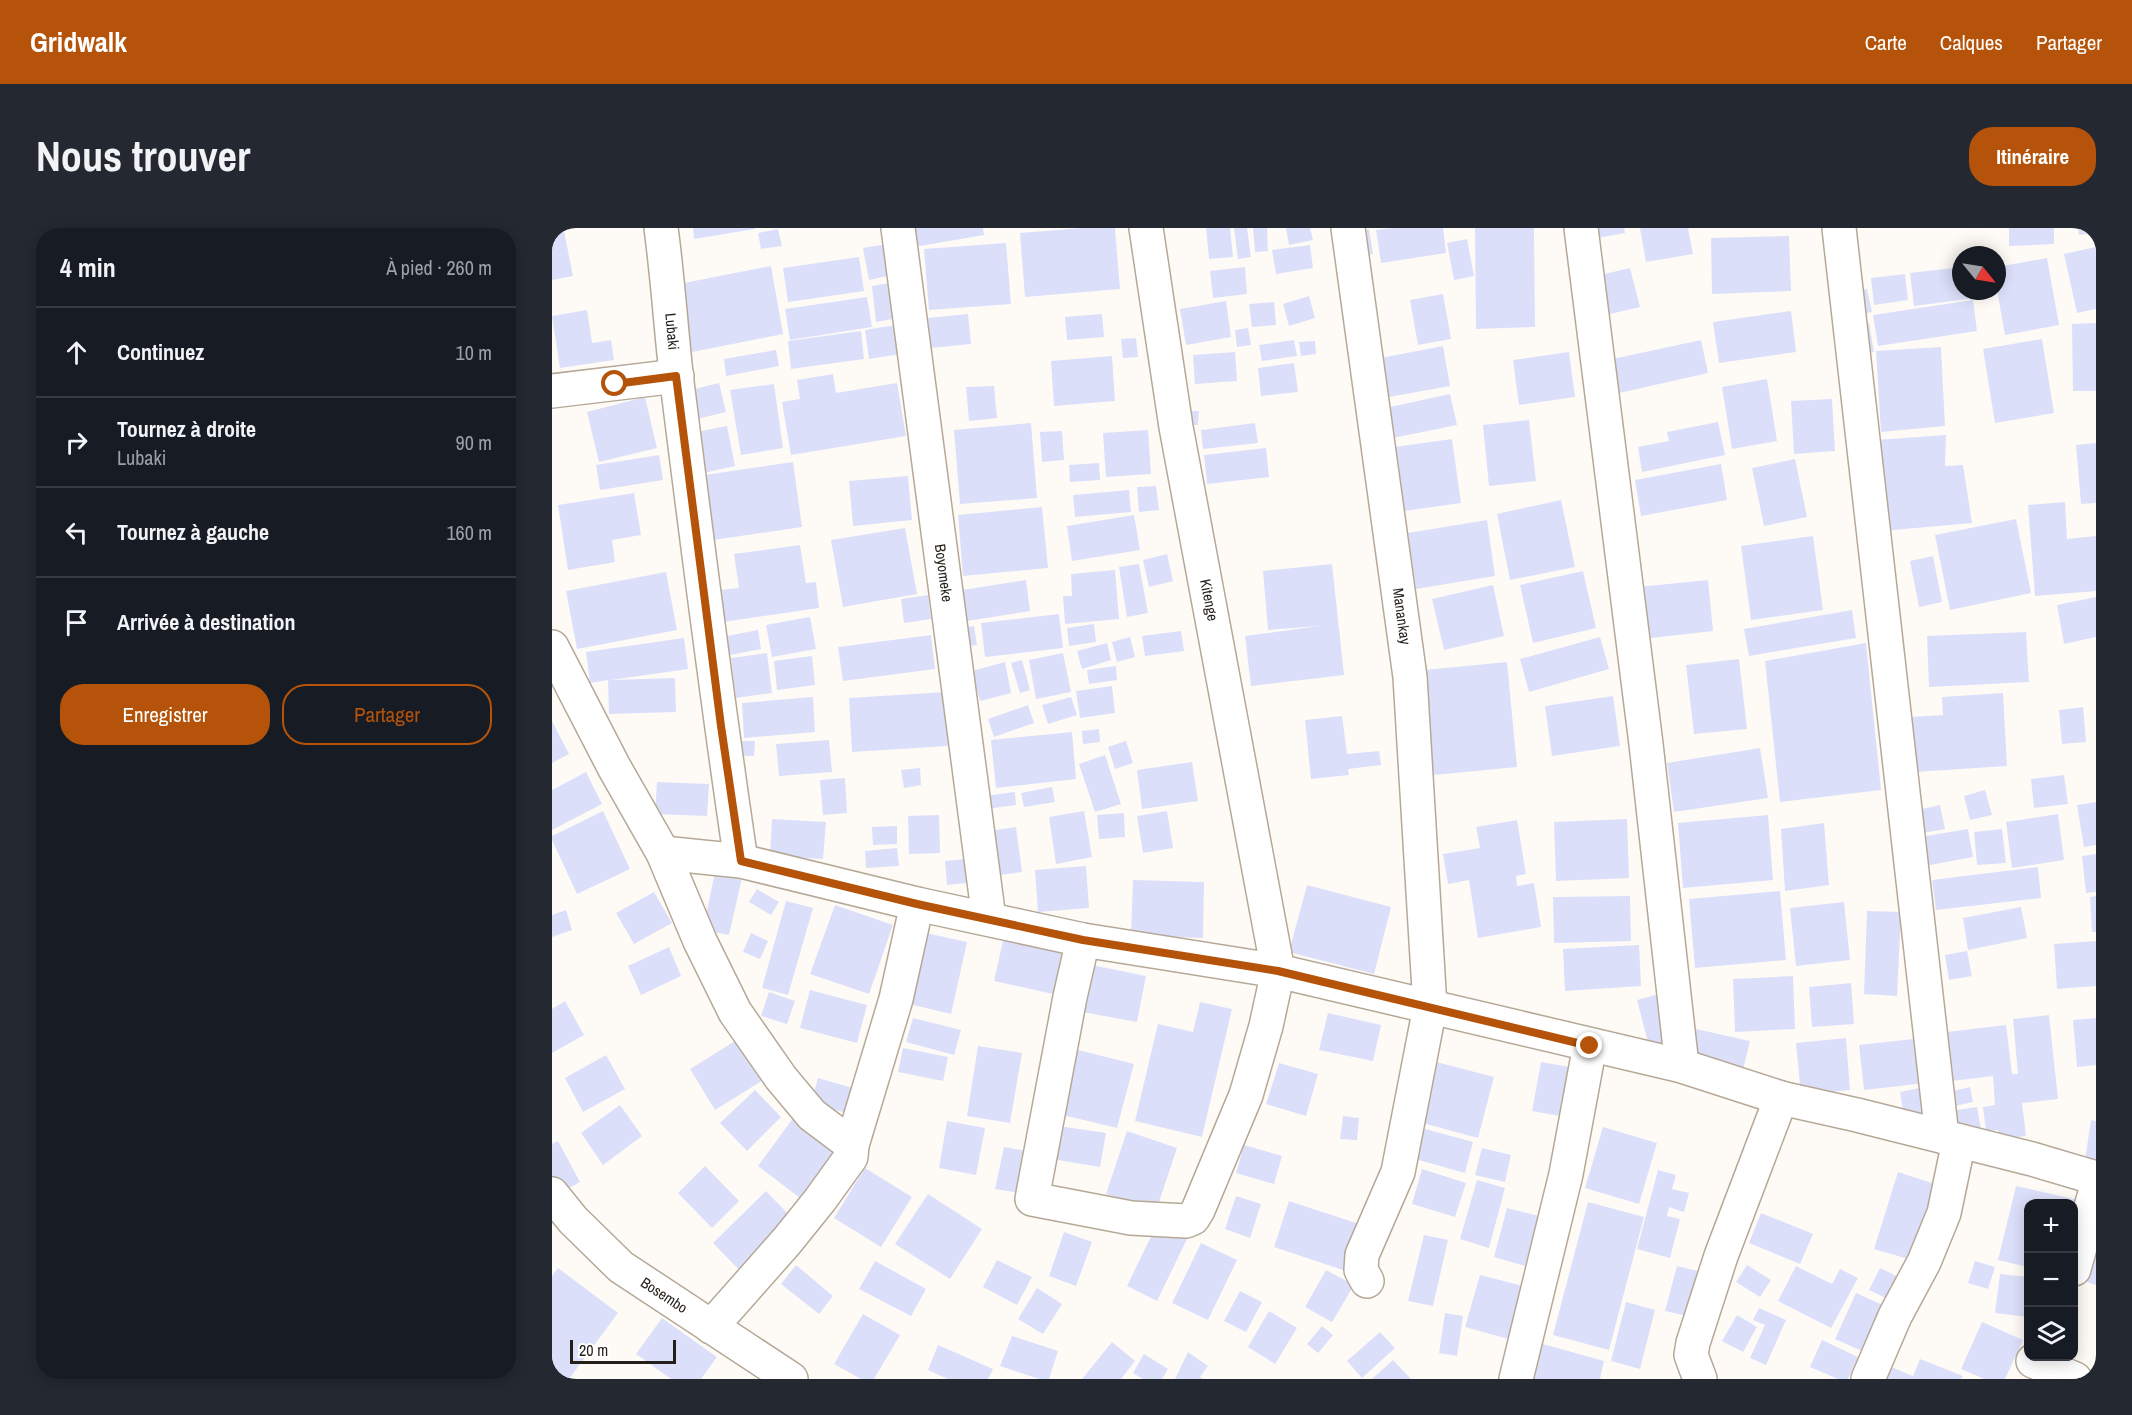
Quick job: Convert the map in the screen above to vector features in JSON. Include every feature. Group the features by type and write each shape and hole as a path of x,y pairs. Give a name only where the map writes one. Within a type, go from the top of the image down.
{"street":[{"name":"Lubaki","path":"661,228 676,376 719,715 741,861"},
{"name":"Boyomeke","path":"898,228 989,919"},
{"name":"Kitenge","path":"1146,228 1176,427 1278,971"},
{"name":"Manankay","path":"1348,228 1410,677 1430,1007 1398,1172 1362,1255 1361,1270 1367,1281"},
{"path":"1581,228 1646,744 1682,1066"},
{"path":"1839,228 1950,1139 1944,1213 1924,1262 1895,1316 1868,1379"},
{"path":"552,391 676,376"},
{"path":"552,647 614,767 663,853 700,941 735,1012 781,1078 812,1115 852,1145"},
{"path":"663,853 741,861 917,904 1083,940 1278,971 1682,1066 1781,1098 1857,1115 2096,1178"},
{"path":"711,1327 787,1241 851,1157 852,1145 896,999 917,904"},
{"path":"1083,940 1032,1199 1131,1218 1186,1221 1193,1218 1198,1210 1246,1095 1266,1026 1278,971"},
{"path":"1516,1379 1566,1174 1590,1046"},
{"path":"1700,1379 1690,1355 1693,1343 1720,1256 1781,1098"},
{"path":"2078,1253 2096,1189"},
{"name":"Bosembo","path":"552,1194 573,1220 621,1267 791,1379"},
{"path":"2030,1365 2075,1379"}],"building":[{"path":"693,228 755,228 755,229 694,239"},
{"path":"911,228 983,228 984,235 914,247"},
{"path":"1115,228 1120,289 1025,297 1020,233"},
{"path":"1206,228 1230,228 1233,257 1209,259"},
{"path":"1234,228 1247,228 1251,257 1238,259"},
{"path":"1253,228 1267,228 1268,251 1255,252"},
{"path":"1286,228 1310,228 1313,240 1289,245"},
{"path":"1443,228 1446,253 1381,263 1376,230"},
{"path":"1475,228 1534,228 1535,327 1476,329"},
{"path":"1595,228 1624,228 1625,233 1597,238"},
{"path":"1640,228 1688,228 1693,254 1646,262"},
{"path":"2009,228 2054,228 2054,244 2009,246"},
{"path":"2078,228 2096,228 2096,233 2079,235"},
{"path":"778,229 782,246 761,249 758,233"},
{"path":"1369,229 1373,254 1350,258 1345,233"},
{"path":"564,231 573,276 552,280 552,233"},
{"path":"1789,236 1791,291 1712,294 1711,238"},
{"path":"1467,239 1474,276 1454,280 1447,243"},
{"path":"1006,243 1011,304 929,310 924,249"},
{"path":"887,244 892,275 869,280 863,248"},
{"path":"1310,245 1313,268 1276,274 1272,250"},
{"path":"2096,247 2096,309 2077,313 2064,254"},
{"path":"859,257 864,291 788,302 783,268"},
{"path":"2047,258 2059,325 2005,335 1999,300 2006,300 2006,265"},
{"path":"771,266 783,334 692,352 679,284"},
{"path":"1245,267 1247,294 1213,298 1210,271"},
{"path":"1630,268 1640,307 1610,314 1600,275"},
{"path":"1952,268 1952,300 1960,300 1914,306 1910,273"},
{"path":"1905,274 1908,300 1874,305 1871,278"},
{"path":"894,282 899,318 876,322 872,286"},
{"path":"1867,289 1872,312 1853,316 1848,293"},
{"path":"1443,294 1451,339 1418,345 1410,300"},
{"path":"1309,296 1315,318 1289,326 1283,304"},
{"path":"867,297 872,327 790,340 785,309"},
{"path":"1973,300 1977,331 1878,346 1873,315"},
{"path":"1226,301 1231,337 1186,345 1180,309"},
{"path":"1274,302 1276,325 1252,327 1249,304"},
{"path":"587,310 592,343 611,340 614,360 560,368 552,316"},
{"path":"1791,311 1796,352 1719,363 1713,322"},
{"path":"968,314 971,344 931,348 928,318"},
{"path":"1102,314 1104,337 1067,340 1065,317"},
{"path":"1869,323 1874,352 1858,355 1853,326"},
{"path":"2096,323 2096,391 2073,391 2072,324"},
{"path":"895,325 900,354 869,359 865,330"},
{"path":"1248,328 1251,345 1237,347 1235,330"},
{"path":"861,331 864,359 791,369 788,341"},
{"path":"1136,338 1138,357 1123,358 1121,339"},
{"path":"2042,339 2054,413 1995,423 1983,349"},
{"path":"1294,340 1297,356 1262,361 1259,345"},
{"path":"1701,340 1708,373 1615,394 1608,360"},
{"path":"1315,341 1316,354 1301,356 1299,342"},
{"path":"1443,346 1450,386 1389,397 1381,358"},
{"path":"1941,347 1945,426 1881,432 1876,351"},
{"path":"776,350 779,366 726,376 724,359"},
{"path":"1235,352 1237,381 1195,384 1193,355"},
{"path":"1569,352 1575,397 1519,405 1513,360"},
{"path":"1112,356 1115,401 1054,406 1051,361"},
{"path":"1294,363 1298,392 1261,396 1258,368"},
{"path":"833,374 836,393 897,383 906,436 791,455 782,402 800,399 797,380"},
{"path":"1767,379 1777,441 1732,449 1722,387"},
{"path":"719,383 726,412 697,419 690,390"},
{"path":"774,384 783,448 741,455 730,390"},
{"path":"994,386 997,418 969,421 966,387"},
{"path":"1450,394 1457,425 1383,440 1376,410"},
{"path":"645,397 657,448 599,462 587,412"},
{"path":"1832,399 1835,451 1794,454 1791,401"},
{"path":"1184,411 1199,411 1198,425 1184,425"},
{"path":"1529,420 1536,481 1489,486 1483,425"},
{"path":"1718,422 1725,455 1642,472 1638,447 1669,441 1667,432"},
{"path":"1031,423 1037,498 960,504 954,430"},
{"path":"1255,423 1258,443 1203,449 1201,430"},
{"path":"727,426 735,466 699,474 691,433"},
{"path":"1148,430 1151,474 1106,477 1103,433"},
{"path":"1062,431 1064,460 1042,462 1040,432"},
{"path":"1946,435 1945,466 1963,465 1972,523 1882,531 1876,440"},
{"path":"1452,439 1461,503 1397,512 1388,448"},
{"path":"2096,443 2096,503 2081,504 2076,445"},
{"path":"1266,448 1269,477 1207,484 1204,455"},
{"path":"659,455 663,480 600,490 596,465"},
{"path":"1795,459 1807,517 1764,526 1752,468"},
{"path":"793,462 802,527 707,541 698,476"},
{"path":"1099,463 1100,480 1070,482 1069,465"},
{"path":"1721,464 1727,500 1641,516 1635,480"},
{"path":"908,476 912,520 853,526 849,481"},
{"path":"1156,486 1159,510 1139,512 1137,487"},
{"path":"1129,490 1131,512 1075,517 1073,495"},
{"path":"634,493 641,535 612,540 615,562 568,570 558,505"},
{"path":"1561,500 1575,567 1510,580 1497,514"},
{"path":"2065,502 2067,539 2096,536 2096,591 2035,596 2028,505"},
{"path":"1042,507 1048,568 963,576 958,515"},
{"path":"1134,515 1140,550 1072,561 1067,526"},
{"path":"2016,519 2031,593 1950,610 1935,535"},
{"path":"1487,520 1495,576 1416,589 1408,533"},
{"path":"905,528 917,594 843,607 831,540"},
{"path":"1813,536 1823,610 1751,620 1741,546"},
{"path":"800,545 806,583 816,582 819,608 723,622 719,590 739,588 734,554"},
{"path":"1167,554 1173,581 1149,587 1143,560"},
{"path":"1933,556 1942,602 1919,607 1910,561"},
{"path":"1139,564 1148,613 1127,617 1119,567"},
{"path":"1332,564 1344,675 1251,686 1245,636 1320,626 1268,630 1263,571"},
{"path":"1115,570 1119,619 1065,624 1063,596 1072,596 1071,574"},
{"path":"1583,571 1596,628 1533,643 1520,585"},
{"path":"666,572 677,630 577,649 566,591"},
{"path":"1026,580 1030,611 967,621 962,590"},
{"path":"1708,580 1713,631 1643,639 1638,587"},
{"path":"1493,585 1504,636 1444,650 1432,599"},
{"path":"928,595 931,619 904,623 901,599"},
{"path":"2096,597 2096,637 2064,644 2057,605"},
{"path":"1852,610 1856,638 1749,656 1744,629"},
{"path":"1059,614 1063,648 985,657 981,623"},
{"path":"810,617 816,649 772,657 766,625"},
{"path":"1094,624 1096,642 1069,646 1067,628"},
{"path":"974,626 977,645 964,647 961,628"},
{"path":"758,630 761,649 730,655 727,636"},
{"path":"1181,631 1184,651 1145,656 1142,636"},
{"path":"2026,632 2029,682 1929,687 1927,636"},
{"path":"931,635 935,669 843,681 838,647"},
{"path":"1130,637 1135,657 1117,662 1112,642"},
{"path":"1600,637 1609,669 1529,692 1520,659"},
{"path":"684,638 688,669 611,680 675,678 676,712 609,714 608,680 590,683 586,652"},
{"path":"1107,643 1111,660 1082,669 1077,651"},
{"path":"1866,643 1881,790 1780,802 1765,661"},
{"path":"767,653 772,693 736,698 731,658"},
{"path":"1063,653 1071,692 1036,699 1029,660"},
{"path":"812,656 815,685 777,690 774,661"},
{"path":"1739,659 1747,729 1694,734 1686,665"},
{"path":"1022,660 1030,690 1020,693 1011,663"},
{"path":"1005,662 1011,693 980,701 972,671"},
{"path":"1507,662 1517,767 1423,776 1414,671"},
{"path":"1116,666 1117,680 1089,684 1087,670"},
{"path":"1112,686 1115,713 1080,718 1076,691"},
{"path":"945,692 948,746 852,752 849,698"},
{"path":"2003,693 2007,766 1914,772 1911,717 1943,715 1942,697"},
{"path":"1613,696 1620,746 1552,756 1545,706"},
{"path":"813,697 815,732 744,738 742,703"},
{"path":"1071,697 1077,715 1048,724 1042,705"},
{"path":"1028,705 1034,723 994,737 988,719"},
{"path":"2083,707 2086,742 2062,744 2059,710"},
{"path":"1342,716 1347,754 1379,751 1381,765 1348,769 1349,775 1311,779 1305,720"},
{"path":"552,721 569,754 552,763"},
{"path":"1099,729 1100,742 1083,744 1082,731"},
{"path":"1072,732 1076,779 996,788 991,740"},
{"path":"829,740 832,772 779,776 776,744"},
{"path":"739,741 755,741 754,756 740,756"},
{"path":"1126,741 1133,763 1115,769 1108,747"},
{"path":"1760,748 1768,798 1674,812 1667,763"},
{"path":"1105,755 1121,804 1095,812 1079,764"},
{"path":"1192,762 1198,801 1142,809 1137,770"},
{"path":"920,768 921,785 904,788 901,770"},
{"path":"586,772 602,804 552,830 552,790"},
{"path":"2064,775 2068,804 2034,808 2031,779"},
{"path":"845,778 847,813 823,815 820,780"},
{"path":"657,782 709,784 707,816 655,814"},
{"path":"1052,787 1055,802 1024,807 1021,793"},
{"path":"1985,790 1992,815 1970,820 1964,796"},
{"path":"1015,792 1016,805 987,809 985,796"},
{"path":"2096,802 2096,845 2084,847 2077,805"},
{"path":"1940,805 1945,829 1918,834 1913,811"},
{"path":"603,811 630,869 577,894 552,836"},
{"path":"1084,811 1092,857 1056,864 1049,817"},
{"path":"1167,811 1173,848 1143,853 1137,816"},
{"path":"1124,813 1125,837 1099,839 1097,815"},
{"path":"2058,814 2064,860 2012,868 2006,822"},
{"path":"939,815 940,853 909,854 908,816"},
{"path":"1768,815 1773,880 1683,888 1678,823"},
{"path":"772,819 826,822 823,859 770,856"},
{"path":"1627,819 1629,878 1556,881 1554,822"},
{"path":"1517,820 1526,874 1516,876 1517,886 1534,883 1541,927 1478,938 1469,880 1448,884 1443,854 1480,848 1476,827"},
{"path":"1824,823 1829,885 1785,891 1781,829"},
{"path":"897,826 897,844 873,845 872,827"},
{"path":"1016,827 1022,872 987,877 982,832"},
{"path":"1968,829 1973,857 1925,866 1920,837"},
{"path":"2002,829 2006,863 1977,865 1974,832"},
{"path":"897,848 899,866 866,868 865,851"},
{"path":"2096,854 2096,892 2086,893 2082,856"},
{"path":"965,859 967,883 947,885 945,861"},
{"path":"1086,866 1089,908 1038,912 1035,870"},
{"path":"2038,867 2041,898 1936,910 1932,880"},
{"path":"715,872 742,878 729,935 703,930"},
{"path":"1133,880 1204,882 1203,938 1131,935"},
{"path":"1307,885 1391,907 1374,974 1289,952"},
{"path":"757,889 779,902 771,915 749,902"},
{"path":"1780,891 1786,960 1695,968 1689,899"},
{"path":"654,892 672,923 634,944 616,913"},
{"path":"1630,896 1631,941 1554,943 1553,897"},
{"path":"2096,896 2096,932 2092,932 2090,897"},
{"path":"786,901 813,908 788,995 762,988"},
{"path":"1844,902 1850,960 1796,966 1790,908"},
{"path":"835,905 893,925 869,994 810,974"},
{"path":"2021,907 2027,938 1968,950 1963,918"},
{"path":"566,910 572,930 552,937 552,915"},
{"path":"1867,911 1901,912 1897,996 1864,994"},
{"path":"751,933 768,941 760,959 743,952"},
{"path":"926,933 967,942 951,1014 909,1004"},
{"path":"1004,936 1072,951 1062,996 994,981"},
{"path":"2096,941 2096,986 2057,989 2054,944"},
{"path":"1639,945 1641,986 1565,991 1563,949"},
{"path":"669,947 681,976 641,995 628,966"},
{"path":"1967,951 1972,976 1949,980 1945,955"},
{"path":"1087,964 1146,976 1137,1022 1077,1011"},
{"path":"1793,976 1795,1029 1735,1032 1733,979"},
{"path":"1851,983 1854,1024 1812,1027 1809,987"},
{"path":"810,990 867,1005 857,1043 800,1028"},
{"path":"769,992 795,1001 787,1024 761,1016"},
{"path":"1663,993 1675,1039 1649,1046 1637,1000"},
{"path":"565,1001 584,1035 552,1053 552,1009"},
{"path":"1200,1002 1232,1009 1202,1137 1135,1121 1158,1024 1193,1032"},
{"path":"1328,1013 1381,1025 1373,1061 1319,1050"},
{"path":"2049,1015 2058,1099 2022,1103 2026,1136 1999,1139 1998,1130 1986,1131 1983,1107 1995,1105 1993,1076 1952,1081 1947,1032 2006,1025 2012,1074 2018,1074 2013,1019"},
{"path":"913,1018 961,1030 954,1055 906,1042"},
{"path":"2096,1018 2096,1065 2077,1067 2073,1020"},
{"path":"1696,1029 1750,1041 1743,1070 1690,1058"},
{"path":"748,1033 773,1074 715,1110 690,1069"},
{"path":"1846,1038 1850,1090 1801,1095 1796,1043"},
{"path":"1922,1038 1926,1083 1864,1090 1859,1045"},
{"path":"978,1046 1022,1053 1010,1123 967,1116"},
{"path":"1066,1047 1134,1064 1117,1128 1050,1112"},
{"path":"903,1048 948,1057 943,1081 898,1072"},
{"path":"606,1055 625,1089 583,1112 565,1078"},
{"path":"1421,1058 1494,1077 1478,1138 1404,1118"},
{"path":"1541,1062 1570,1067 1560,1116 1532,1111"},
{"path":"1279,1063 1318,1074 1306,1116 1266,1104"},
{"path":"818,1078 853,1088 846,1113 811,1103"},
{"path":"1970,1087 1973,1102 1950,1107 1948,1092"},
{"path":"1919,1088 1925,1121 1905,1125 1900,1092"},
{"path":"755,1090 781,1117 747,1151 720,1123"},
{"path":"620,1105 642,1136 603,1165 581,1133"},
{"path":"1977,1107 1982,1134 1956,1138 1951,1111"},
{"path":"1343,1116 1359,1118 1357,1140 1340,1139"},
{"path":"794,1117 845,1156 809,1205 758,1166"},
{"path":"2091,1120 2096,1121 2096,1169 2084,1167"},
{"path":"947,1121 985,1128 976,1175 939,1168"},
{"path":"1403,1123 1473,1142 1465,1173 1408,1157"},
{"path":"1052,1125 1106,1133 1100,1167 1046,1158"},
{"path":"1603,1127 1657,1143 1639,1204 1585,1188"},
{"path":"1127,1131 1177,1148 1156,1211 1106,1194"},
{"path":"558,1141 580,1182 554,1196 552,1193 552,1144"},
{"path":"1244,1145 1282,1156 1274,1184 1236,1173"},
{"path":"1004,1147 1027,1151 1020,1193 995,1189"},
{"path":"1482,1148 1511,1155 1505,1182 1475,1175"},
{"path":"705,1166 739,1201 712,1228 678,1193"},
{"path":"865,1168 912,1197 881,1247 834,1218"},
{"path":"1422,1169 1466,1183 1455,1217 1412,1204"},
{"path":"1658,1170 1676,1175 1672,1189 1689,1193 1684,1212 1669,1207 1667,1216 1680,1219 1670,1258 1637,1249"},
{"path":"1898,1172 1938,1185 1915,1261 1874,1249"},
{"path":"1477,1180 1505,1188 1489,1248 1460,1239"},
{"path":"2016,1186 2074,1199 2024,1199 2024,1266 1998,1260"},
{"path":"766,1191 796,1222 744,1275 713,1243"},
{"path":"928,1194 982,1229 950,1279 895,1244"},
{"path":"1236,1196 1261,1204 1250,1238 1225,1229"},
{"path":"1289,1201 1359,1224 1343,1270 1274,1247"},
{"path":"1588,1202 1644,1217 1609,1350 1553,1335"},
{"path":"1507,1208 1539,1216 1525,1266 1494,1257"},
{"path":"1761,1213 1813,1234 1800,1264 1749,1243"},
{"path":"1157,1224 1187,1239 1157,1301 1127,1286"},
{"path":"1064,1232 1092,1242 1076,1286 1049,1276"},
{"path":"1424,1235 1448,1240 1433,1306 1408,1301"},
{"path":"1201,1243 1237,1260 1208,1320 1172,1303"},
{"path":"2096,1256 2096,1285 2087,1282"},
{"path":"997,1260 1032,1277 1017,1305 983,1287"},
{"path":"875,1261 926,1289 911,1316 859,1289"},
{"path":"1975,1261 1995,1267 1988,1289 1968,1283"},
{"path":"796,1265 833,1296 819,1314 781,1284"},
{"path":"1747,1265 1771,1280 1760,1297 1736,1282"},
{"path":"1677,1266 1702,1272 1691,1317 1665,1311"},
{"path":"1796,1266 1832,1284 1840,1269 1858,1278 1831,1328 1778,1301"},
{"path":"558,1268 618,1313 569,1379 552,1379 552,1276"},
{"path":"1880,1268 1903,1279 1892,1301 1869,1290"},
{"path":"1326,1270 1354,1285 1332,1322 1305,1307"},
{"path":"2000,1274 2024,1277 2024,1317 1995,1313"},
{"path":"1480,1275 1527,1287 1512,1340 1465,1327"},
{"path":"1037,1288 1062,1304 1043,1334 1018,1319"},
{"path":"1240,1291 1262,1302 1246,1332 1224,1321"},
{"path":"1856,1293 1894,1310 1873,1356 1835,1339"},
{"path":"1626,1302 1655,1310 1640,1369 1611,1361"},
{"path":"1759,1308 1786,1320 1766,1365 1750,1358 1765,1325 1753,1320"},
{"path":"1269,1311 1297,1328 1275,1364 1248,1347"},
{"path":"1445,1313 1463,1316 1457,1356 1439,1353"},
{"path":"863,1314 900,1335 874,1379 861,1379 834,1364"},
{"path":"1737,1315 1757,1327 1743,1352 1722,1341"},
{"path":"662,1318 717,1357 701,1379 671,1379 636,1354"},
{"path":"1982,1322 2023,1340 2005,1379 1984,1379 1961,1369"},
{"path":"1322,1326 1333,1335 1318,1353 1307,1344"},
{"path":"1380,1332 1395,1348 1362,1378 1347,1361"},
{"path":"1012,1336 1058,1351 1049,1379 1039,1379 1000,1366"},
{"path":"1822,1340 1858,1357 1848,1379 1838,1379 1810,1367"},
{"path":"1112,1342 1135,1361 1121,1379 1082,1379"},
{"path":"1536,1342 1604,1361 1600,1379 1526,1379"},
{"path":"938,1345 993,1369 988,1379 948,1379 928,1370"},
{"path":"1188,1352 1208,1366 1200,1377 1203,1379 1175,1379"},
{"path":"1144,1354 1168,1369 1162,1379 1143,1379 1133,1373"},
{"path":"1920,1359 1963,1376 1961,1379 1871,1379 1879,1362 1913,1376"},
{"path":"1393,1360 1411,1379 1372,1379"}],"route":[{"path":"615,384 676,376 721,726 741,861 917,904 1083,940 1278,971 1590,1046"}]}
